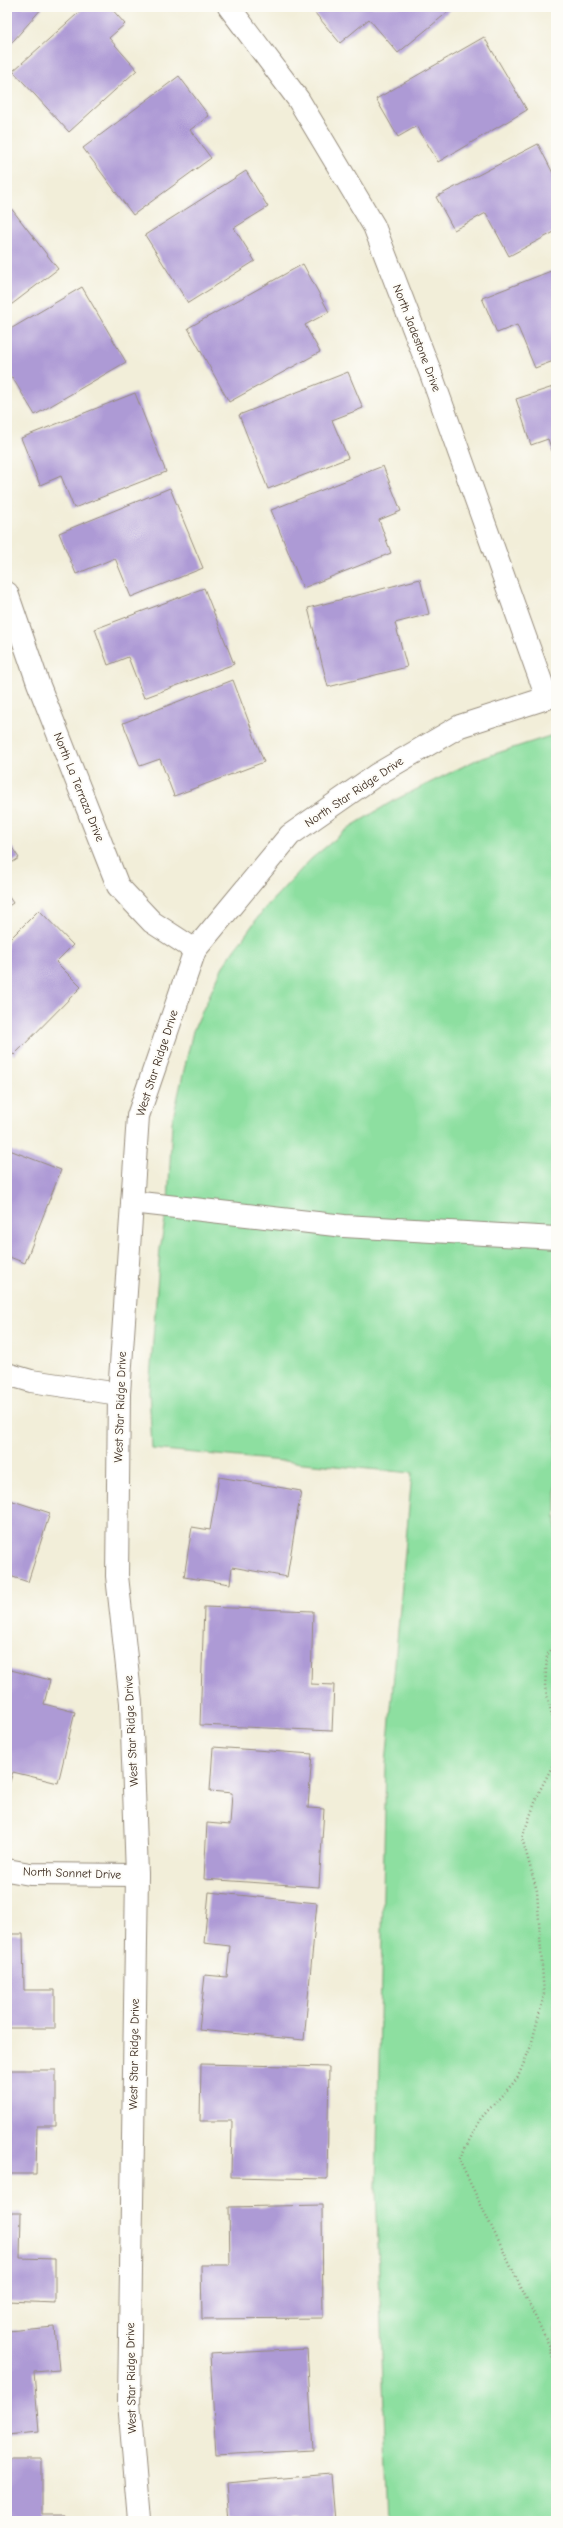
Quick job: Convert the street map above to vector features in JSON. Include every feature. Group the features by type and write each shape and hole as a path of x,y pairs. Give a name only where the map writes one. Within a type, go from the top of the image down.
{"street":[{"name":"North Jadestone Drive","path":"230,7 298,99 374,226 552,696"},
{"name":"North La Terraza Drive","path":"7,593 38,683 118,886 152,922 195,950"},
{"name":"North Star Ridge Drive","path":"195,950 290,836 296,831 376,775 460,726 552,696"},
{"name":"West Star Ridge Drive","path":"138,2521 129,2402 137,1875 131,1703 117,1576 119,1394 138,1116 195,950"},
{"path":"132,1202 344,1226 556,1238"},
{"path":"7,1374 31,1381 119,1394"},
{"name":"North Sonnet Drive","path":"7,1870 30,1874 137,1875"}],"path":[{"path":"556,1644 547,1655 545,1688 556,1732"},
{"path":"556,1759 539,1792 522,1838 537,1891 544,1995 531,2046 517,2079 481,2118 459,2160 547,2340 556,2370"}],"green space":[{"path":"556,734 556,2521 388,2521 376,2189 386,1764 412,1473 152,1449 149,1391 160,1249 168,1204 172,1122 193,1031 223,966 264,909 311,859 350,827 393,801 476,760"}],"building":[{"path":"7,7 43,7 7,48"},
{"path":"85,7 110,7 125,24 109,38 137,70 69,132 13,71"},
{"path":"310,7 454,7 398,53 369,19 340,43"},
{"path":"484,37 527,110 438,162 417,126 398,137 376,99"},
{"path":"179,76 209,116 190,130 211,158 133,215 83,148"},
{"path":"538,144 556,179 556,231 509,256 486,213 454,230 436,197"},
{"path":"246,171 268,207 234,228 255,261 188,303 145,235"},
{"path":"7,203 58,269 7,308"},
{"path":"303,264 329,312 305,325 320,352 229,402 188,328"},
{"path":"556,269 556,360 535,368 517,325 497,333 482,298"},
{"path":"82,287 126,362 35,415 12,377 7,379 7,331"},
{"path":"348,372 363,408 332,420 348,458 268,489 239,415"},
{"path":"556,386 556,462 548,439 531,445 516,399"},
{"path":"135,393 166,472 74,508 61,476 40,485 21,438"},
{"path":"383,466 401,511 379,520 391,553 303,588 271,510"},
{"path":"170,488 203,568 131,597 115,558 76,574 59,533"},
{"path":"420,579 429,614 395,623 407,667 328,687 308,608"},
{"path":"204,588 234,664 144,698 128,657 108,665 95,629"},
{"path":"233,680 264,762 174,796 160,759 140,766 123,723"},
{"path":"7,840 19,858 7,866"},
{"path":"7,894 13,903 7,907"},
{"path":"39,910 73,945 56,962 81,987 14,1055 7,1048 7,942"},
{"path":"7,1149 61,1170 25,1263 7,1256"},
{"path":"219,1477 301,1491 287,1577 232,1567 230,1584 184,1577 192,1527 210,1530"},
{"path":"7,1499 50,1513 28,1582 7,1575"},
{"path":"204,1607 313,1611 311,1684 334,1685 332,1731 200,1725"},
{"path":"7,1669 50,1680 44,1704 75,1712 58,1783 13,1772 7,1791"},
{"path":"213,1747 312,1754 308,1808 324,1809 319,1887 204,1879 207,1823 230,1825 232,1793 210,1791"},
{"path":"209,1892 317,1903 304,2040 199,2030 205,1975 227,1977 230,1946 204,1943"},
{"path":"7,1934 23,1934 24,1990 55,1990 55,2028 7,2028"},
{"path":"201,2064 329,2067 327,2179 231,2177 232,2121 200,2121"},
{"path":"7,2070 56,2070 56,2126 37,2126 36,2174 7,2174"},
{"path":"322,2205 323,2318 202,2319 201,2265 230,2265 229,2207"},
{"path":"7,2213 21,2213 20,2258 55,2259 55,2303 7,2301"},
{"path":"55,2327 59,2370 34,2372 39,2432 7,2435 7,2331"},
{"path":"307,2349 313,2450 216,2455 210,2354"},
{"path":"7,2459 42,2459 42,2514 65,2514 65,2521 7,2521"},
{"path":"331,2474 335,2521 229,2521 226,2483"}]}
